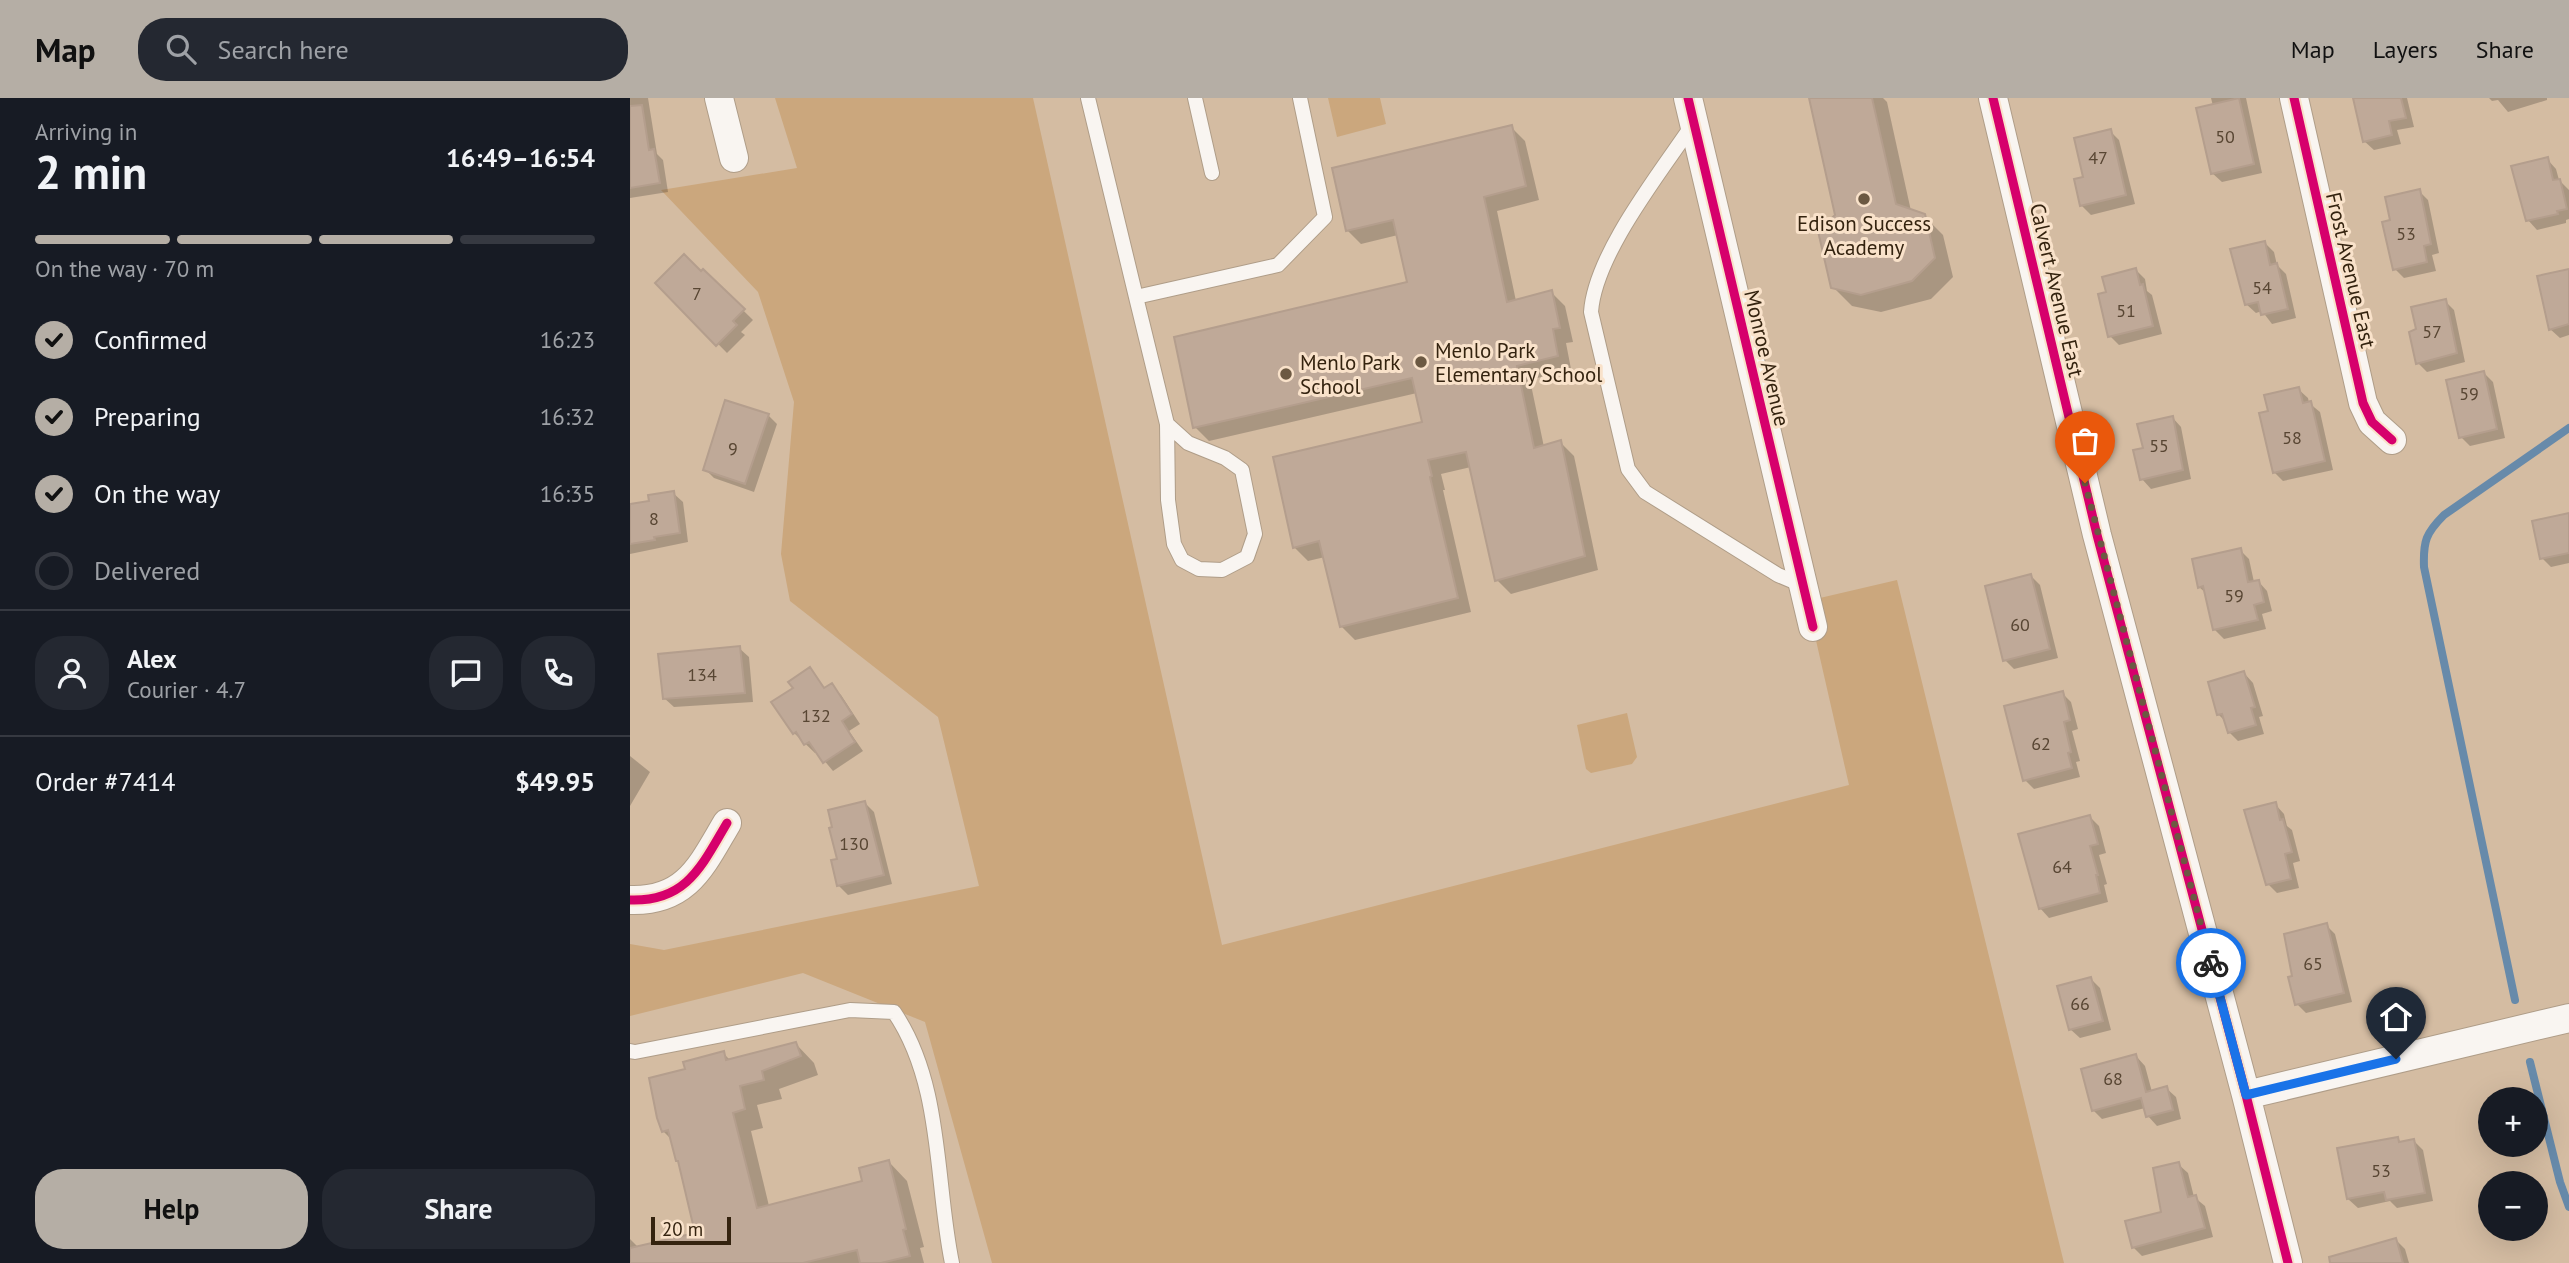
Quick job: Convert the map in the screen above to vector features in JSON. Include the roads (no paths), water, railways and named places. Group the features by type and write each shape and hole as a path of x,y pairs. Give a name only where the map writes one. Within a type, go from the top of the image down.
{"street":[{"path":"723,98 734,158"},
{"name":"Calvert Avenue East","path":"1993,98 2097,535 2288,1263"},
{"name":"Frost Avenue East","path":"2294,98 2363,403 2372,422 2392,440"},
{"name":"Monroe Avenue","path":"1690,111 1813,627"},
{"path":"630,900 674,892 697,874 727,823"},
{"path":"2246,1095 2569,1018"}],"lane":[{"path":"1088,98 1167,424 1168,500 1174,544 1182,560 1199,569 1222,570 1247,557 1255,534 1242,470 1225,457 1188,443 1167,424"},
{"path":"1195,98 1212,173"},
{"path":"1136,297 1278,265 1325,218 1300,98"},
{"path":"1690,111 1614,243 1592,292 1591,312 1628,469 1645,492 1777,575 1803,585"},
{"path":"630,1051 850,1010 894,1012 903,1026 919,1066 936,1128 944,1226 952,1263"}],"waterway":[{"path":"2515,1000 2424,567 2424,550 2429,533 2444,515 2569,428"},
{"path":"2530,1062 2560,1182 2569,1207"}],"place":[{"name":"Edison Success Academy","path":"1864,199"},
{"name":"Menlo Park Elementary School","path":"1421,362"},
{"name":"Menlo Park School","path":"1286,374"}]}
